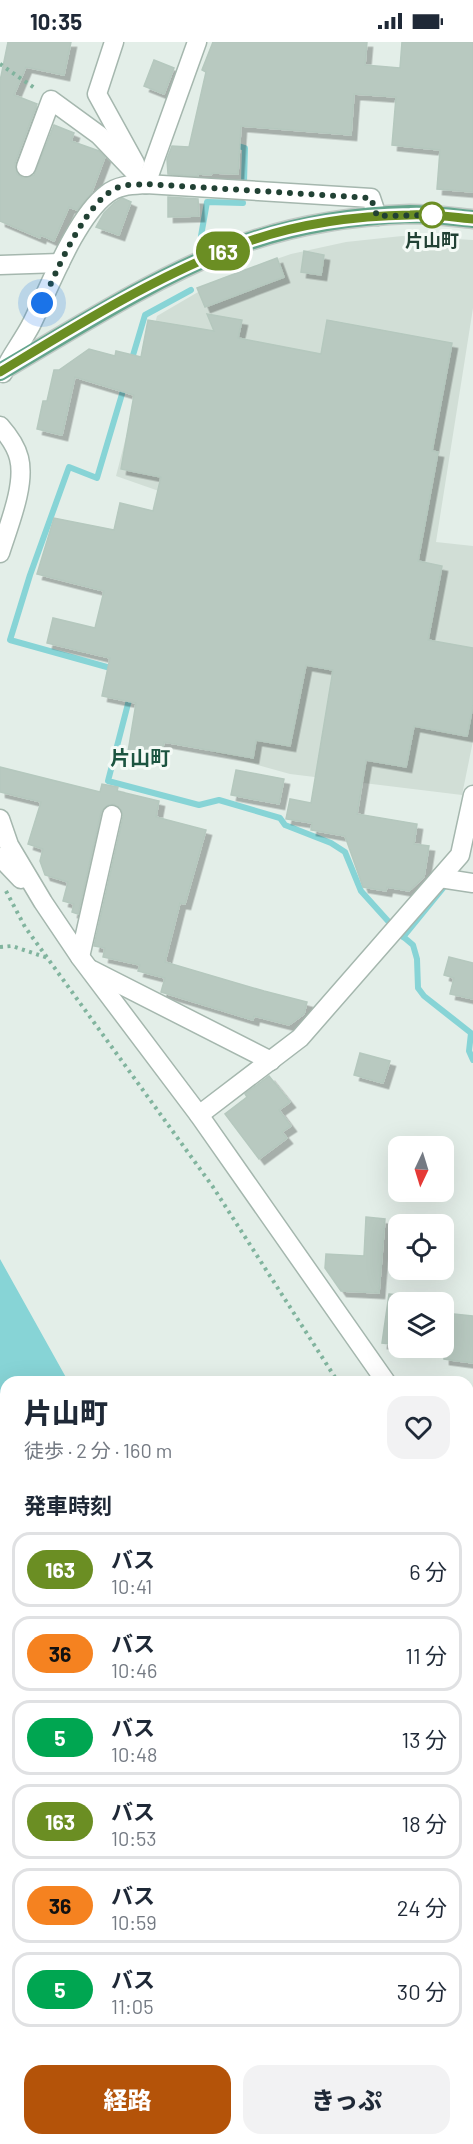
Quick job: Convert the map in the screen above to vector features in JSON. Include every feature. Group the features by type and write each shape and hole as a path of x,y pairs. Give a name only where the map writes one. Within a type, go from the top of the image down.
{"main road":[{"path":"2,374 126,298 182,269 229,249 274,234 316,224 377,216 426,215 473,219"}],"street":[{"path":"114,42 97,94 146,184"},
{"path":"146,184 197,42"},
{"path":"26,167 51,100 99,135 146,184"},
{"path":"2,374 25,336 60,263 90,212 106,194 122,186 146,184 371,198 377,216"},
{"path":"0,265 60,263"},
{"path":"0,426 10,437 20,458 20,483 0,553"},
{"path":"199,1115 300,1038 460,855 473,795"},
{"path":"84,963 112,815"},
{"path":"0,819 9,845 43,902 84,963 199,1115 382,1376"},
{"path":"0,857 43,902"},
{"path":"440,878 473,883"},
{"path":"84,963 271,1061"}],"path":[{"path":"0,64 51,100"},
{"path":"5,889 25,927 213,1187 334,1376"},
{"path":"0,947 12,946 48,958"}],"shaded area":[{"path":"402,236 473,240 473,308 436,542 473,546 473,741 462,795 290,774 137,731 176,497 116,476 157,316 222,278 291,254 346,242"}],"water":[{"path":"0,1259 65,1376 0,1376"}],"building":[{"path":"8,42 71,42 64,75 26,67 14,95 37,104 15,163 17,174 23,178 34,175 54,125 74,133 71,141 99,151 105,157 91,194 77,210 69,207 54,241 41,235 40,238 0,221 0,81"},
{"path":"213,42 367,42 365,65 400,68 402,42 473,42 473,192 437,189 440,150 392,145 396,97 354,94 351,135 241,126 238,174 212,173 211,175 198,174 198,176 168,174 167,159 172,146 189,147 206,72 202,70"},
{"path":"154,60 174,68 164,94 144,86"},
{"path":"168,197 198,199 199,216 168,217"},
{"path":"122,198 131,202 119,235 96,227 104,213"},
{"path":"304,251 324,255 321,275 301,272"},
{"path":"277,258 284,277 205,307 197,288"},
{"path":"207,314 242,320 238,338 321,354 327,320 452,343 432,451 438,452 418,561 442,566 428,640 473,648 473,705 467,736 414,726 406,767 366,760 357,814 417,824 414,844 429,846 424,877 409,891 387,887 386,891 363,887 345,836 311,830 312,823 286,819 290,799 311,803 333,670 306,665 290,746 256,740 253,758 164,742 161,758 128,752 136,703 102,696 110,658 47,643 53,618 95,628 104,591 37,574 54,518 114,530 120,503 153,511 161,477 121,469 134,395 75,377 62,435 37,429 43,401 47,401 54,370 59,370 89,349 115,356 116,351 141,357 148,320 214,331"},
{"path":"0,767 100,792 102,784 118,787 117,791 159,801 156,817 206,830 185,904 180,903 165,962 307,1002 304,1014 289,1025 254,1016 253,1020 161,992 165,978 138,971 140,965 103,957 105,948 94,946 123,817 122,811 114,804 108,805 101,812 78,914 72,912 74,904 63,901 68,882 45,875 40,861 43,849 28,844 41,802 0,792"},
{"path":"236,770 284,779 279,804 231,795"},
{"path":"449,957 473,963 473,999 450,994 454,978 444,975"},
{"path":"360,1053 390,1061 383,1083 354,1075"},
{"path":"269,1076 290,1102 279,1110 291,1126 282,1132 287,1138 259,1159 225,1114 247,1097 245,1094"},
{"path":"366,1217 385,1219 379,1293 341,1291 325,1268 326,1254 364,1256"},
{"path":"388,1301 388,1344 382,1343"},
{"path":"454,1314 473,1316 473,1363 444,1359 454,1358"}],"waterway":[{"path":"232,144 245,148 244,182"},
{"path":"201,236 207,202 243,203"},
{"path":"131,362 145,315 191,290"},
{"path":"114,669 10,640 30,575 69,467 97,478 125,384"},
{"path":"130,696 108,781 199,805 219,800 280,818 285,825 331,843 345,852 361,891 388,921"},
{"path":"403,937 443,888"},
{"path":"400,934 413,945 417,959 418,988 424,996 471,1033 469,1051 473,1060"}],"bus line":[{"name":"163","path":"0,372 126,298 182,269 229,249 274,234 316,224 377,216 410,214 473,219"}],"place":[{"name":"片山町","path":"432,215"}],"district":[{"name":"片山町","path":"140,758"}],"route":[{"path":"42,303 60,263 90,212 106,194 122,186 146,184 371,198 377,216 432,215"}]}
